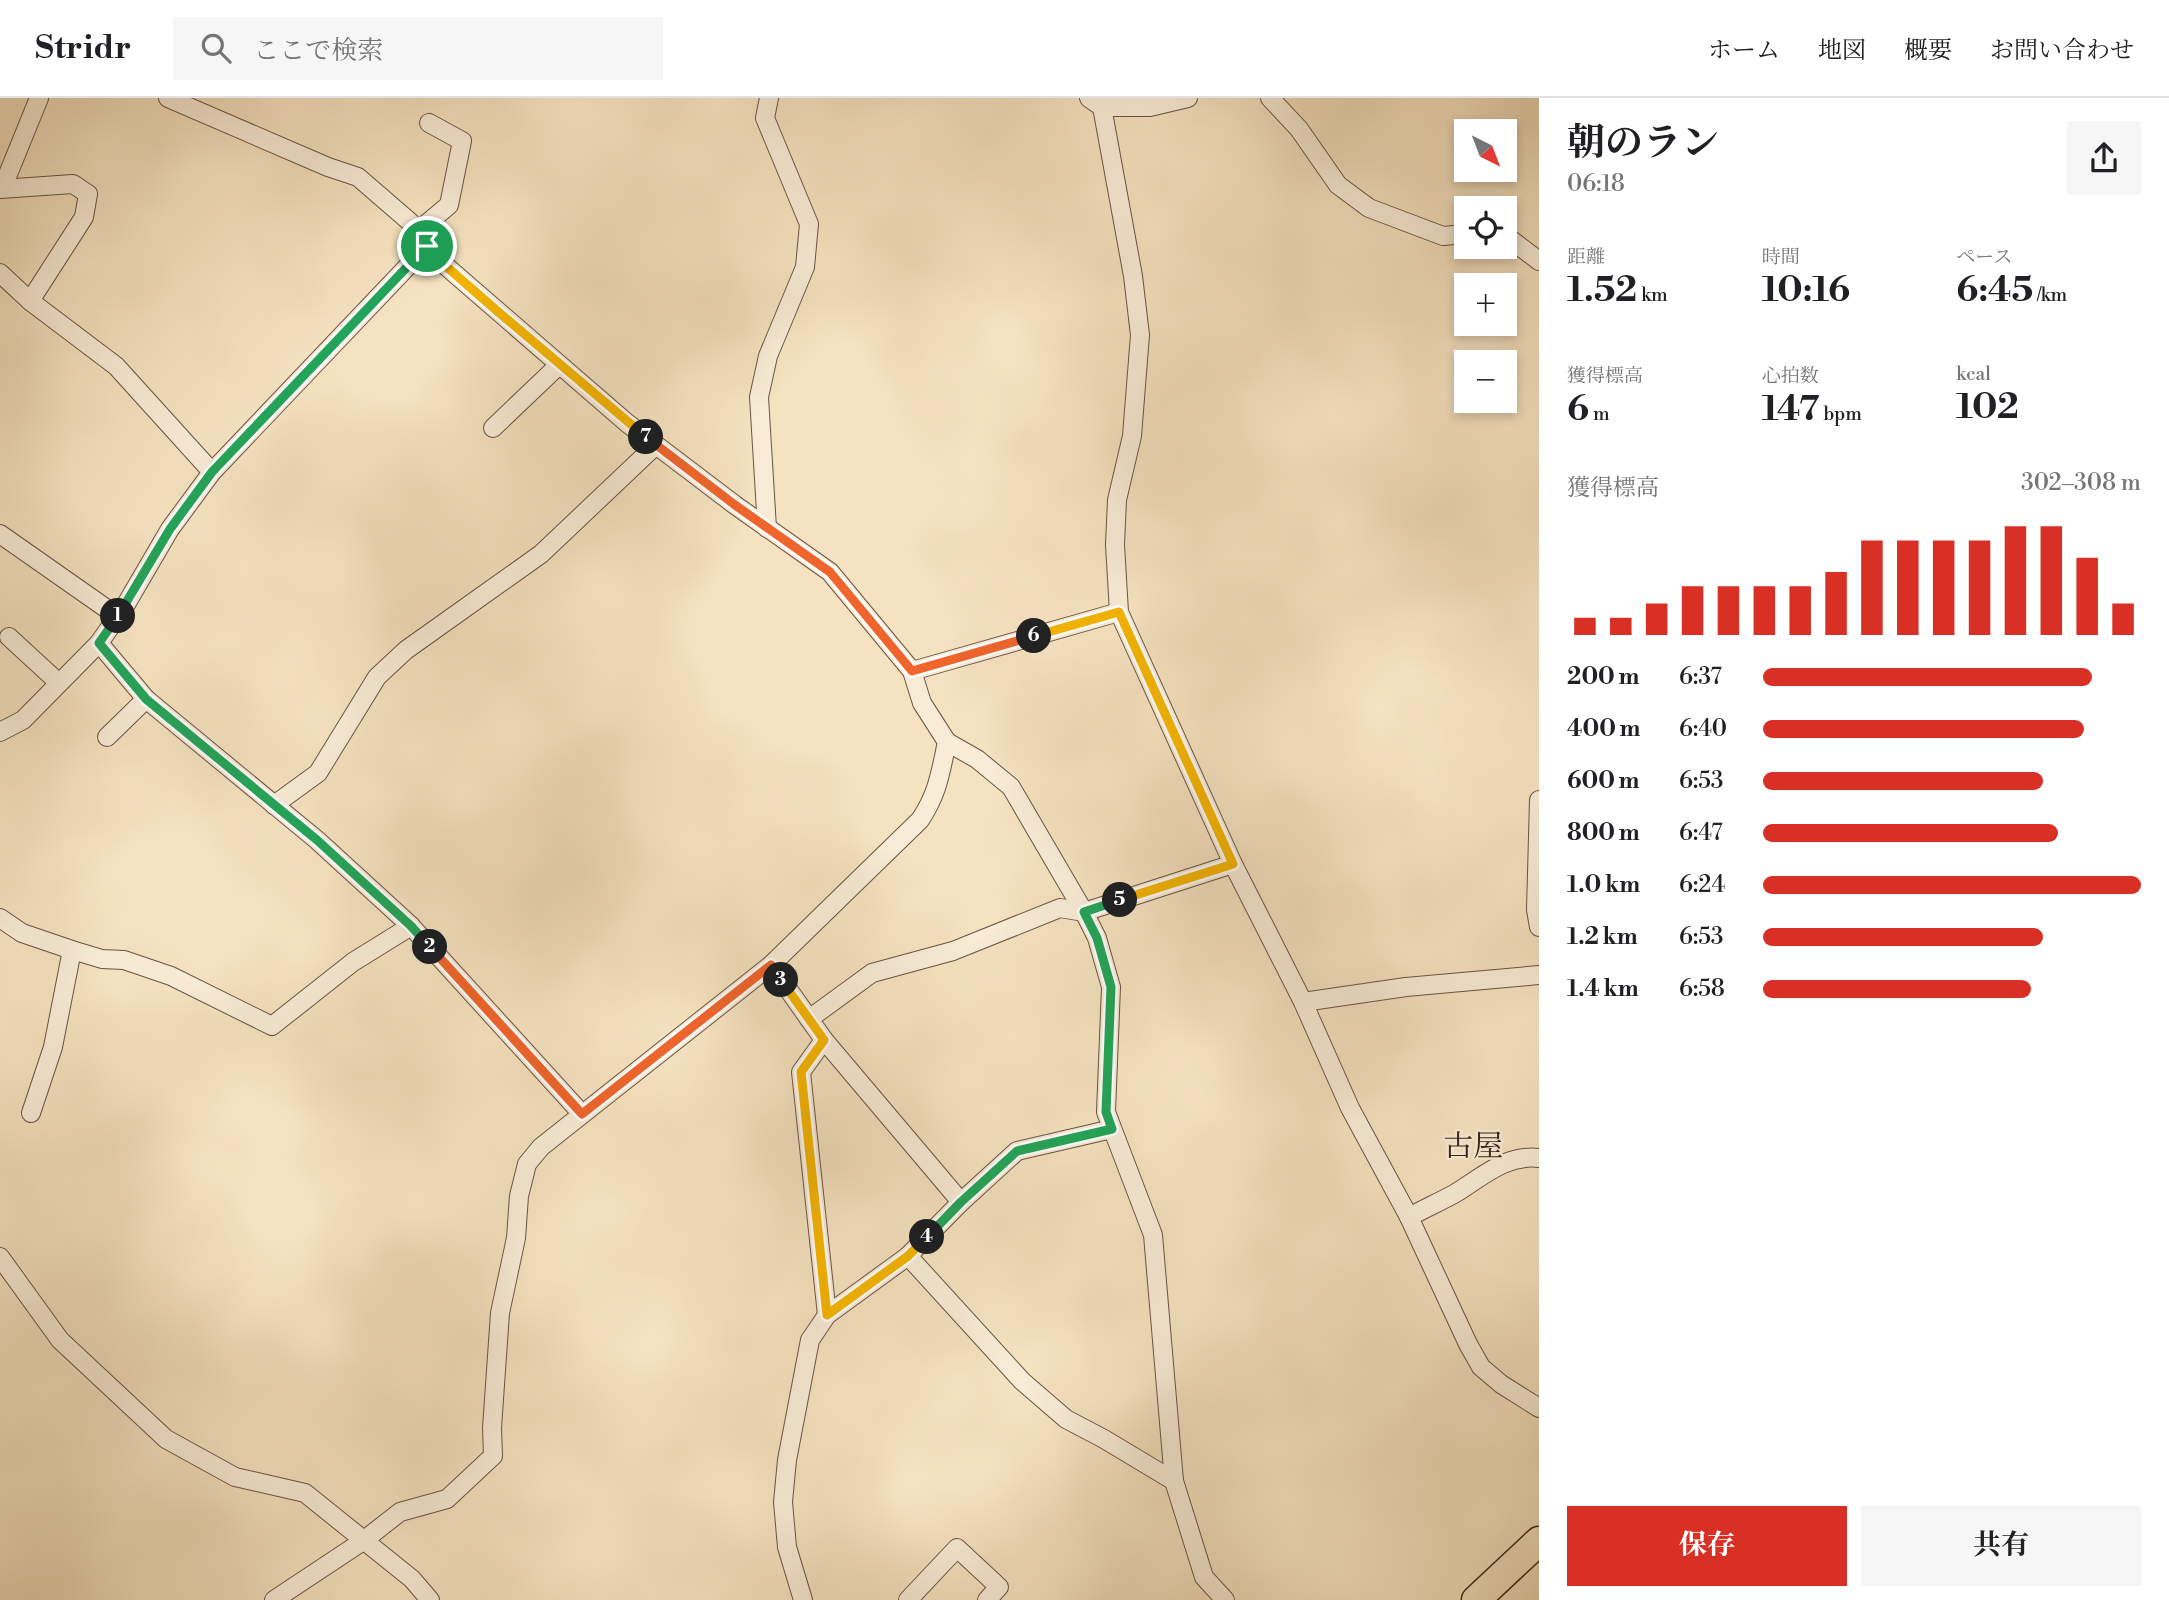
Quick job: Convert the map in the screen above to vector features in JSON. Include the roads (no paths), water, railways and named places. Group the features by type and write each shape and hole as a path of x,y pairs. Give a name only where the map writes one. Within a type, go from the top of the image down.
{"main road":[{"path":"1476,1600 1539,1541"}],"street":[{"path":"0,188 39,98"},
{"path":"168,98 328,167 358,177 410,222 440,261 627,423 830,572 912,671 922,703 947,743 977,759 1011,787 1084,912 1097,938 1111,987 1106,1112 1153,1235 1174,1481 1204,1577 1225,1600"},
{"path":"767,528 760,397 768,356 805,267 809,224 765,118 769,98"},
{"path":"1188,98 1150,107 1095,102 1133,276 1140,335 1132,436 1117,500 1115,545 1119,612 1233,864 1303,1002 1350,1108 1409,1217 1481,1367 1501,1384 1539,1408"},
{"path":"1270,98 1299,129 1338,185 1369,208 1443,236 1454,235"},
{"path":"0,732 23,720 99,643 170,529 212,472 422,239 449,205 462,141 429,123"},
{"path":"0,188 73,184 88,194 85,217 30,301"},
{"path":"1517,244 1539,261"},
{"path":"0,273 30,301 116,366 212,472"},
{"path":"493,428 559,365"},
{"path":"274,806 318,773 377,677 406,650 541,554 656,445"},
{"path":"0,534 117,617"},
{"path":"912,671 1119,612"},
{"path":"9,637 60,683"},
{"path":"99,643 146,699 317,840 411,926 582,1114"},
{"path":"107,737 146,699"},
{"path":"274,1600 363,1541 400,1512 447,1499 493,1456 492,1428 500,1313 516,1238 519,1196 527,1164 541,1147 771,965 920,820 938,786 947,743"},
{"path":"1539,800 1536,910 1539,927"},
{"path":"809,1019 872,972 953,951 1060,908 1084,912 1233,864"},
{"path":"0,918 22,933 72,950 102,959 124,960 171,976 272,1026 354,962 411,926"},
{"path":"31,1113 53,1047 72,950"},
{"path":"771,965 824,1040 961,1202"},
{"path":"1303,1002 1406,987 1539,975"},
{"path":"824,1040 801,1072 827,1315"},
{"path":"803,1600 787,1548 783,1503 810,1340 827,1315 908,1256 961,1202 1017,1151 1112,1129"},
{"path":"1409,1217 1453,1194 1499,1164 1528,1157 1539,1158"},
{"path":"908,1256 1022,1381 1066,1419 1174,1481"},
{"path":"0,1257 60,1340 166,1439 235,1476 305,1493 412,1579 430,1600"},
{"path":"908,1600 957,1548 999,1587 987,1600"}],"district":[{"name":"古屋","path":"1473,1146"}]}
